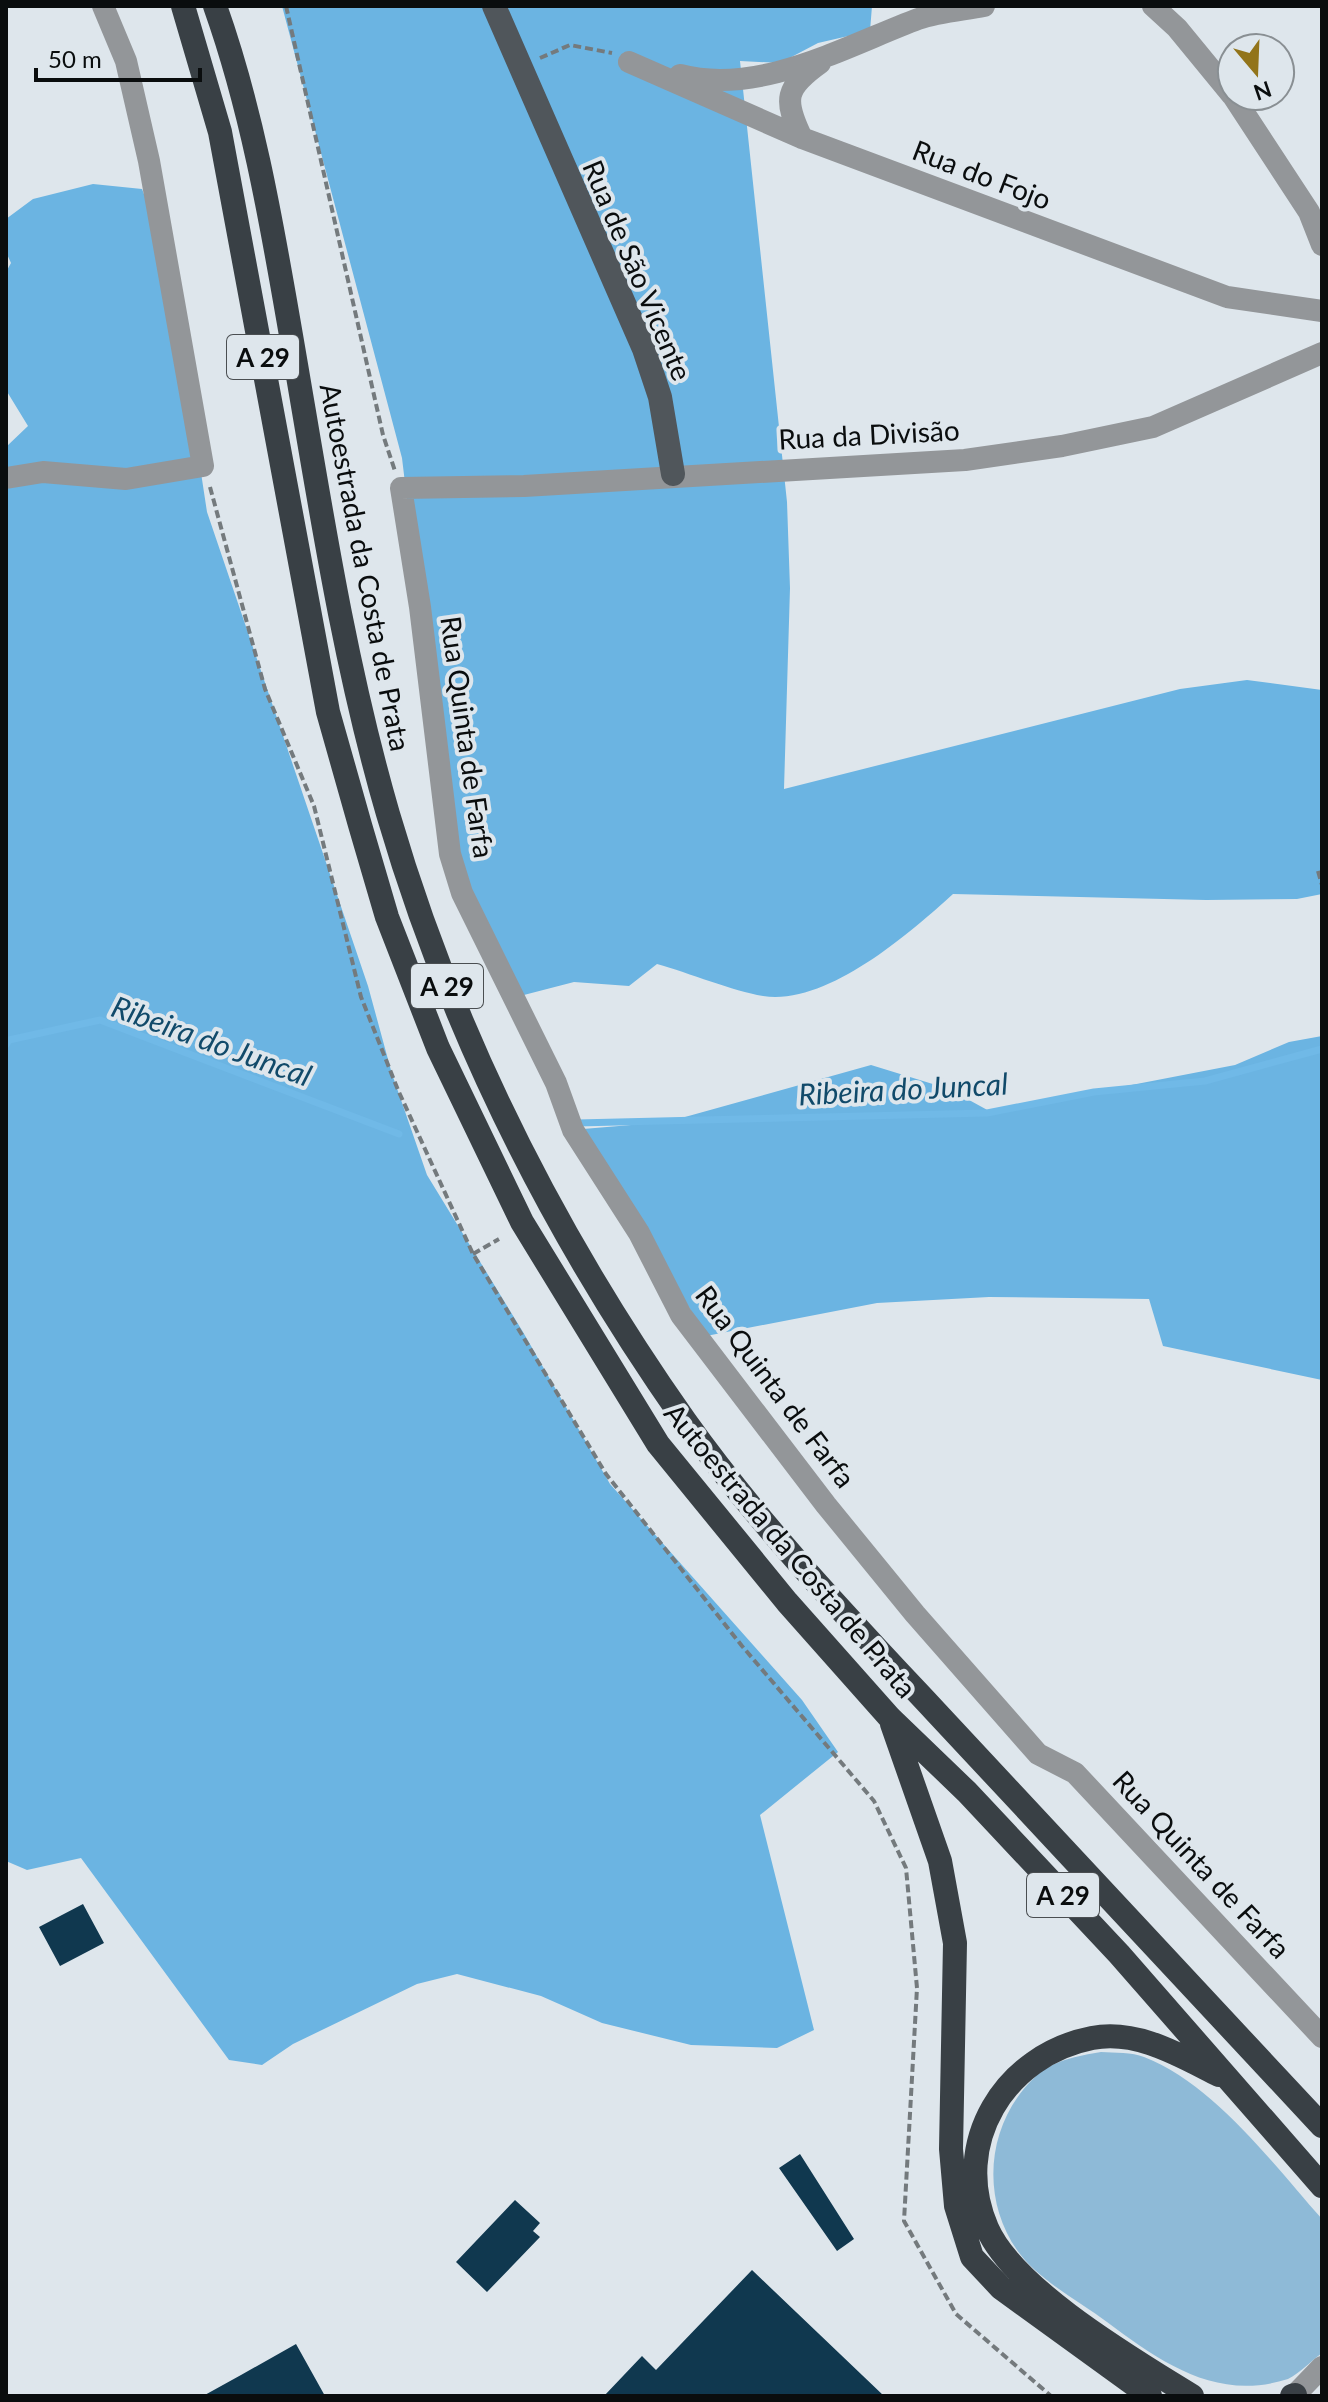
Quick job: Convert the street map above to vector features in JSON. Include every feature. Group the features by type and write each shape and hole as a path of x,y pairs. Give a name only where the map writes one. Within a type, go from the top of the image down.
{"highway":[{"name":"Autoestrada da Costa de Prata","path":"183,6 220,132 328,712 387,917 438,1048 522,1222 658,1444 787,1602 890,1718 967,1792 1119,1954 1322,2186"},
{"name":"Autoestrada da Costa de Prata","path":"215,6 249,123 272,227 357,700 380,787 417,905 466,1038 536,1184 606,1303 688,1425 792,1557 1322,2126"},
{"path":"890,1718 940,1861 955,1943 951,2149 956,2206 972,2257 1001,2288 1150,2396"},
{"path":"1193,2396 1068,2312 1007,2261 987,2228 976,2189 979,2146 989,2111 1012,2078 1048,2054 1094,2037 1142,2040 1227,2080"}],"main road":[{"name":"Rua de São Vicente","path":"494,6 644,349 660,397 673,474"},
{"name":"Rua de São Vicente","path":"511,6 530,94"}],"street":[{"path":"6,478 43,472 126,479 203,466 149,161 126,61 103,6"},
{"path":"629,62 699,80 761,75 828,58 921,18 984,6"},
{"path":"1153,6 1177,28 1216,76"},
{"path":"802,138 791,116 788,99 797,80 828,58"},
{"name":"Rua do Fojo","path":"629,62 802,138 1227,297 1322,311"},
{"path":"1243,112 1309,212 1322,245"},
{"name":"Rua da Divisão","path":"401,488 524,486 673,474 965,460 1062,446 1153,427 1322,353"},
{"name":"Rua Quinta de Farfa","path":"401,488 420,607 450,854 462,893 556,1083 573,1130 639,1233 681,1315 826,1505 915,1614 1027,1742 1038,1754 1075,1773 1322,2037"},
{"path":"1294,2396 1322,2367"}],"path":[{"path":"286,6 383,435 401,488"},
{"path":"523,65 570,45 604,49 629,62"},
{"path":"203,466 265,689 314,806 361,997 398,1090 473,1254 606,1474 742,1646 874,1801 906,1868 917,1988 904,2221 956,2314 1051,2396"},
{"path":"1318,871 1322,885"},
{"path":"473,1254 499,1239"}],"shaded area":[{"path":"282,6 872,6 870,31 818,43 780,63 740,61 787,502 790,588 784,789 1180,689 1247,680 1322,690 1322,894 1297,899 1206,900 953,894 891,946 840,978 814,990 788,996 763,996 657,964 629,986 574,982 520,996 464,878 423,634 402,458"},
{"path":"93,184 142,189 168,256 207,512 368,986 392,1074 427,1175 523,1332 610,1484 802,1700 838,1752 760,1815 814,2030 777,2048 691,2045 602,2023 541,1996 457,1974 417,1984 293,2044 262,2065 229,2060 81,1858 27,1870 6,1861 6,447 28,426 6,390 6,272 11,263 6,252 6,219 33,199"},
{"path":"1322,1036 1322,1380 1163,1346 1149,1299 989,1297 877,1303 706,1336 583,1129 667,1122 871,1065 949,1089 991,1112 1235,1065 1289,1042"},
{"path":"1101,2052 1144,2057 1170,2069 1194,2086 1241,2128 1322,2219 1322,2353 1288,2379 1262,2385 1213,2382 1169,2364 1059,2289 1036,2271 1017,2250 997,2207 994,2184 998,2138 1006,2116 1018,2096 1041,2072 1066,2060"}],"building":[{"path":"83,1904 104,1943 60,1966 39,1927"},
{"path":"800,2154 854,2239 837,2251 779,2168"},
{"path":"515,2200 540,2223 533,2231 540,2237 487,2292 456,2262"},
{"path":"752,2270 884,2396 604,2396 642,2356 656,2370"},
{"path":"296,2344 325,2396 203,2396 241,2375"}],"waterway":[{"name":"Ribeira do Juncal","path":"6,1045 9,1040 100,1020 399,1134"},
{"name":"Ribeira do Juncal","path":"577,1123 987,1113 1094,1092 1205,1081 1322,1049"}]}
